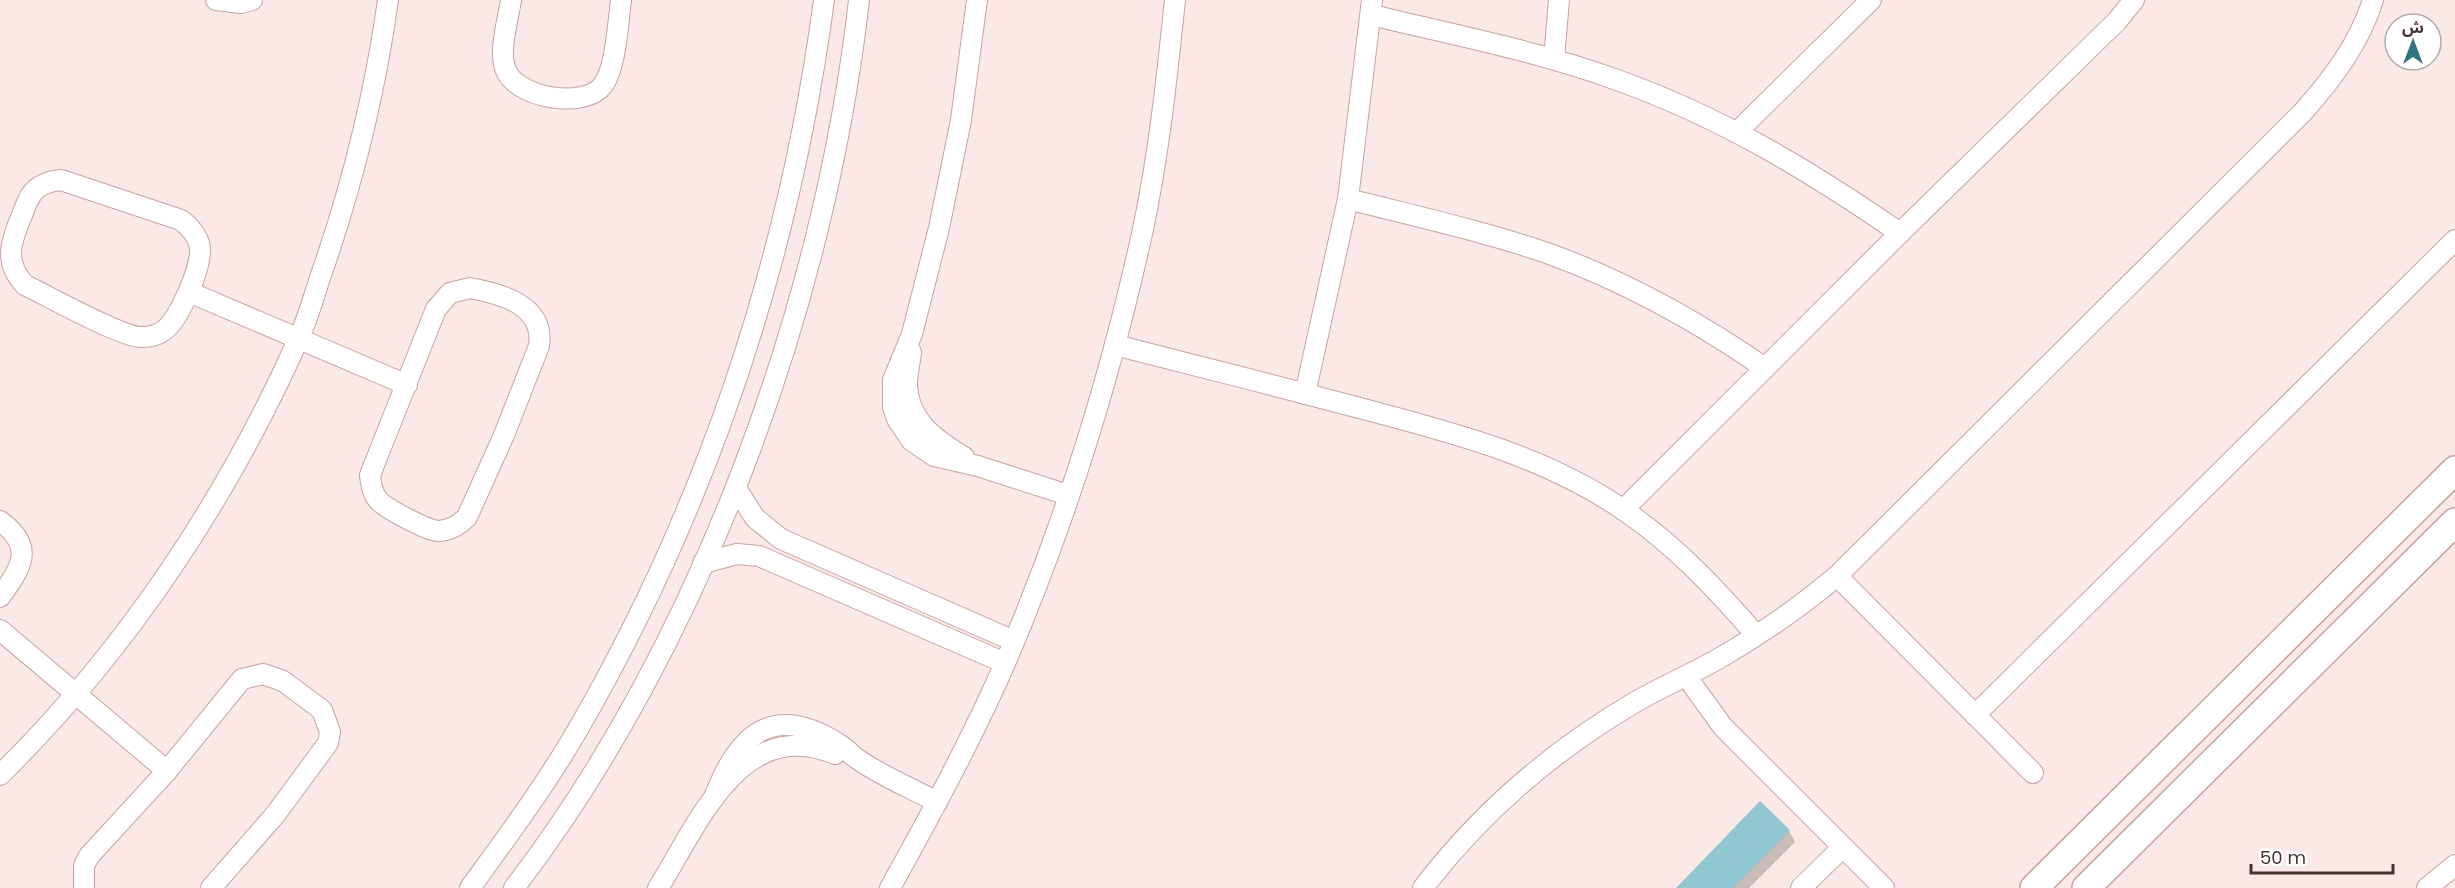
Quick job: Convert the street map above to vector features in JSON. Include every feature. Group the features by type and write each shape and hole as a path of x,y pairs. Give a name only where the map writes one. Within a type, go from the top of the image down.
{"street":[{"path":"216,0 241,3 252,0"},
{"path":"0,775 77,693 162,583 231,474 299,339 345,207 378,72 388,0"},
{"path":"511,0 504,54 504,66 509,78 517,87 528,91 576,100 597,92 609,74 621,0"},
{"path":"470,888 522,817 576,733 629,637 699,487 744,362 772,267 805,120 824,0"},
{"path":"514,888 582,790 636,699 703,563 736,488 760,423 798,301 841,120 859,0"},
{"path":"977,0 959,130 939,228 912,334 893,380 892,393 897,419 912,441 934,456 978,466 1068,495"},
{"path":"890,888 938,802 1005,663 1068,495 1114,345 1143,227 1166,91 1175,0"},
{"path":"1554,60 1558,0"},
{"path":"1738,131 1870,0"},
{"path":"1623,510 1899,233 2117,21 2134,0"},
{"path":"1423,888 1485,818 1532,774 1583,735 1638,701 1756,635 1802,604 1837,576 2303,112 2346,58 2359,36 2373,0"},
{"path":"1305,394 1348,199 1372,7 1617,79 1738,131 1821,178 1899,233"},
{"path":"61,180 181,220 194,232 200,249 189,291 172,322 163,331 152,336 140,337 128,334 25,285 13,268 10,248 28,199 36,188 48,182 61,180"},
{"path":"1348,199 1501,238 1593,271 1681,314 1765,368"},
{"path":"1975,715 2455,240"},
{"path":"460,289 481,290 523,305 538,323 541,334 539,346 504,435 467,517 449,529 428,529 381,503 371,485 372,465 407,385 436,309 450,293 460,289"},
{"path":"189,291 407,385"},
{"path":"1114,345 1461,434 1517,454 1572,480 1623,510 1692,564 1756,635"},
{"path":"2034,888 2455,470"},
{"path":"736,488 755,518 772,533 1014,641"},
{"path":"0,522 15,534 22,553 17,573 0,597"},
{"path":"2086,888 2455,522"},
{"path":"703,563 737,554 759,556 1005,663"},
{"path":"856,598 866,576"},
{"path":"1837,576 2033,773"},
{"path":"2274,702 2267,690 2269,679 2307,638 2321,615 2324,601"},
{"path":"0,630 167,771"},
{"path":"84,888 83,877 89,856 167,771 233,687 252,675 263,674 283,681 321,710 328,720 328,743 275,815 211,888"},
{"path":"1686,676 1723,727 1884,888"},
{"path":"658,888 714,798 742,765 775,747 800,744 855,758 938,802"},
{"path":"1801,888 1842,848"},
{"path":"2427,888 2455,865"}],"building":[{"path":"1760,801 1790,830 1733,888 1676,888"}]}
